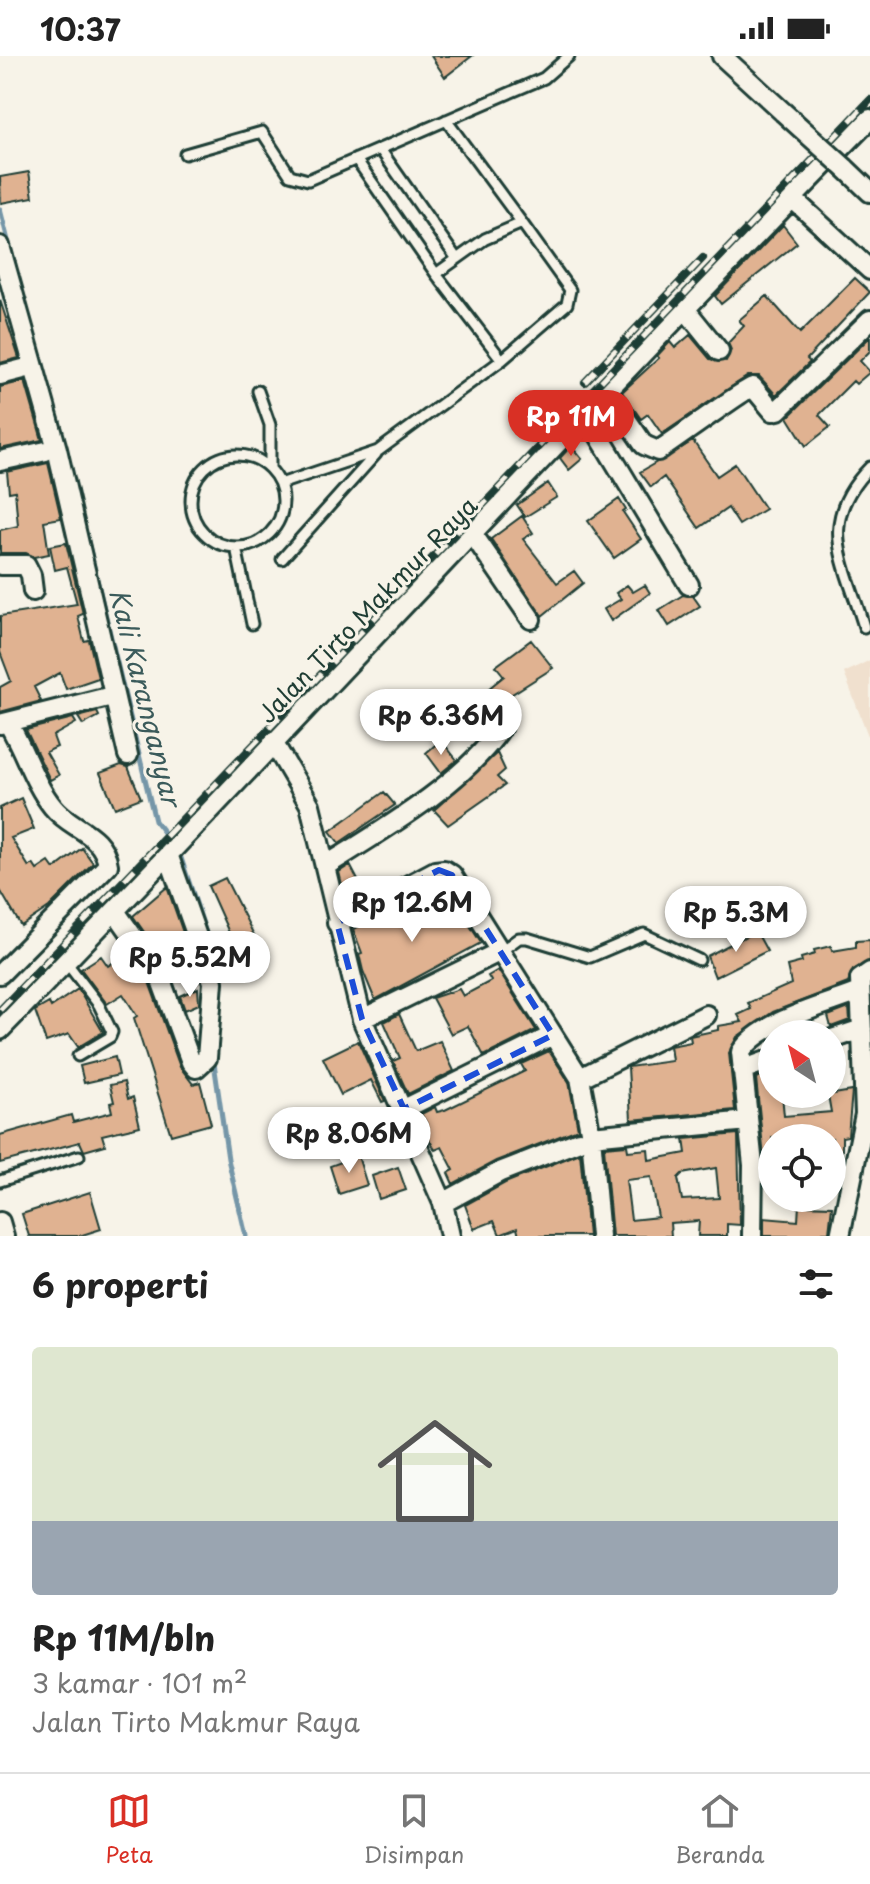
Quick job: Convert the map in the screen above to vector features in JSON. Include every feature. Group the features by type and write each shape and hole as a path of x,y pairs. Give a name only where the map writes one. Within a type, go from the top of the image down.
{"street":[{"path":"722,56 870,192"},
{"name":"Jalan Tirto Makmur Raya","path":"0,1030 175,851 273,742 607,391 869,122"},
{"path":"793,199 870,270"},
{"path":"0,246 57,449 128,755"},
{"path":"686,310 719,351"},
{"path":"607,391 644,445 658,451 750,387 757,390 773,411 778,410 870,320"},
{"path":"0,375 27,368"},
{"path":"586,414 689,585"},
{"path":"0,461 46,451"},
{"path":"472,533 531,619"},
{"path":"0,565 26,565 33,591"},
{"path":"0,974 107,867 107,857 93,836 61,817 51,805 4,723 112,696"},
{"path":"327,865 446,783 486,748 501,728"},
{"path":"273,742 310,805 362,1019 443,1203 450,1236"},
{"path":"115,911 158,972 191,1062 196,1068 200,1066 207,1058 213,982 175,851"},
{"path":"337,923 435,871 444,870 452,875 580,1078 585,1138 600,1236"},
{"path":"362,1019 501,951"},
{"path":"840,1236 866,1137 865,1026 859,992 861,976 870,972"},
{"path":"752,1236 753,1165 741,1052 749,1041 773,1026 859,992"},
{"path":"580,1078 706,1015"},
{"path":"846,1033 865,1026"},
{"path":"404,1109 553,1035"},
{"path":"743,1079 758,1069"},
{"path":"443,1203 500,1172 585,1138 748,1121"},
{"path":"851,1196 870,1196"},
{"path":"0,1222 4,1236"}],"lane":[{"path":"185,154 259,132 265,134 290,175 298,180 308,180 544,78 569,56"},
{"path":"282,559 378,451 502,360 567,304 571,295 446,120"},
{"path":"380,149 457,259"},
{"path":"356,159 436,274 502,360"},
{"path":"436,274 485,239 522,223"},
{"path":"258,391 270,425 270,468"},
{"path":"280,484 378,451"},
{"path":"229,456 256,458 270,468 280,484 284,501 280,519 269,534 254,544 236,547 218,544 203,533 194,518 190,500 194,483 205,468 229,456"},
{"path":"864,627 836,531 839,511 854,484 870,467"},
{"path":"236,547 252,624"},
{"path":"501,951 519,938 527,938 590,957 644,934 699,960"},
{"path":"66,962 99,1005 112,1032 110,1037 78,1056"},
{"path":"0,1181 79,1156"}],"highlighted area":[{"path":"439,870 452,875 553,1035 404,1109 362,1019 337,923"}],"shaded area":[{"path":"870,660 870,741 844,673"},
{"path":"797,1212 835,1212 833,1236 753,1236 754,1216 796,1218"}],"building":[{"path":"431,56 472,56 445,77"},
{"path":"29,172 33,197 1,203 0,177"},
{"path":"783,225 797,243 721,304 715,296"},
{"path":"855,278 870,292 807,359 810,362 776,395 759,376 748,376 662,434 648,414 641,419 622,392 659,358 657,356 670,342 675,348 690,335 710,359 726,361 731,350 728,343 744,326 739,320 767,296 800,333"},
{"path":"0,300 19,358 0,363"},
{"path":"870,337 870,351 860,361 870,372 856,384 853,381 819,415 830,427 806,446 788,417"},
{"path":"25,381 42,440 0,449 0,387"},
{"path":"693,441 717,476 735,464 765,509 739,525 728,508 699,528 664,477 651,487 640,472"},
{"path":"571,446 582,459 569,470 560,458"},
{"path":"48,463 61,518 44,521 49,554 34,557 26,553 0,553 0,530 18,526 15,491 9,492 7,472"},
{"path":"548,483 557,497 525,517 517,505"},
{"path":"619,499 626,510 623,512 641,539 614,558 588,521"},
{"path":"522,516 533,533 523,539 557,583 574,571 583,583 542,616 491,539"},
{"path":"66,543 83,614 78,616 84,641 89,640 98,678 66,689 60,673 34,687 41,701 0,712 0,687 11,681 0,652 0,616 77,604 67,567 55,570 50,546"},
{"path":"627,585 633,592 645,585 650,593 611,621 604,609 621,599 616,593"},
{"path":"683,595 693,596 700,606 669,626 659,610"},
{"path":"531,640 553,668 506,698 510,702 486,722 488,725 477,739 464,724 486,706 478,697 504,676 496,666"},
{"path":"97,712 99,716 83,725 78,717"},
{"path":"73,718 76,723 53,736 57,747 46,752 59,775 50,780 26,730"},
{"path":"441,740 457,760 441,773 426,753"},
{"path":"497,753 505,770 497,777 505,785 448,825 434,810"},
{"path":"121,765 128,767 141,798 115,808 100,773"},
{"path":"384,792 395,805 339,843 330,831"},
{"path":"21,798 34,829 11,838 29,867 33,864 37,870 49,862 54,869 82,848 93,863 49,907 21,926 0,890 0,808"},
{"path":"350,865 360,884 344,893 339,872"},
{"path":"225,878 254,935 235,946 208,886"},
{"path":"438,883 457,923 465,918 481,943 375,1000 363,971 359,954 362,953 353,929 398,911 400,917 431,901 425,890"},
{"path":"167,887 187,944 174,952 181,964 171,971 152,937 149,939 133,916"},
{"path":"756,931 767,951 715,977 707,956"},
{"path":"870,940 870,960 853,970 848,983 773,1012 737,1037 729,1053 735,1110 631,1120 628,1067 672,1061 670,1046 691,1042 690,1036 718,1030 718,1026 742,1022 738,1015 751,1009 748,1003 791,984 787,966 802,962 801,958 815,954 814,950 831,946 832,951 856,947 856,941"},
{"path":"129,952 149,982 180,1067 193,1084 200,1082 211,1124 171,1135 134,1018 137,1016 123,994 107,1004 81,969 101,956 108,966"},
{"path":"498,970 536,1030 484,1056 468,1026 451,1034 432,998 459,989 463,996 491,981 488,976"},
{"path":"198,988 199,1004 185,1010 180,996"},
{"path":"78,989 103,1032 78,1047 69,1034 46,1042 35,1011 49,1003 51,1007"},
{"path":"849,1008 850,1020 829,1020 828,1016"},
{"path":"399,1014 416,1051 440,1041 454,1071 408,1094 393,1061 400,1058 384,1022"},
{"path":"358,1041 385,1101 382,1102 371,1080 341,1095 323,1058"},
{"path":"549,1051 569,1082 578,1129 496,1161 453,1184 448,1173 454,1170 442,1147 435,1150 423,1128 428,1126 421,1114 435,1107 437,1112 445,1110 525,1071 521,1064"},
{"path":"115,1057 119,1075 84,1083 80,1066"},
{"path":"124,1082 128,1099 133,1097 140,1126 102,1135 105,1145 84,1151 80,1142 0,1163 0,1135 71,1115 73,1122 112,1112 110,1103 114,1102 110,1085"},
{"path":"852,1091 848,1136 846,1124 761,1124 759,1108 783,1108 784,1116 831,1112 830,1108 846,1108 846,1092"},
{"path":"738,1134 740,1225 727,1224 727,1236 698,1236 699,1221 670,1223 671,1236 612,1236 604,1147 627,1145 628,1151 648,1149 649,1160 686,1153 684,1139","holes":["716,1168 719,1198 682,1200 678,1178 682,1174","651,1177 658,1217 631,1220 626,1180"]},
{"path":"580,1153 588,1236 519,1236 517,1228 500,1235 494,1221 474,1229 465,1205 505,1183"},
{"path":"358,1156 367,1185 339,1194 330,1166"},
{"path":"398,1167 406,1190 379,1199 372,1176"},
{"path":"90,1192 101,1229 79,1236 29,1236 22,1214"},
{"path":"799,1212 831,1212 829,1232 823,1232 823,1236 764,1236 764,1218 798,1221"}],"waterway":[{"name":"Kali Karanganyar","path":"0,209 14,264"},
{"name":"Kali Karanganyar","path":"83,521 155,821 173,844"},
{"name":"Kali Karanganyar","path":"179,852 215,960"},
{"name":"Kali Karanganyar","path":"213,1056 228,1159 246,1236"}],"railway":[{"path":"0,1010 870,100"},
{"path":"585,382 703,258"}]}
